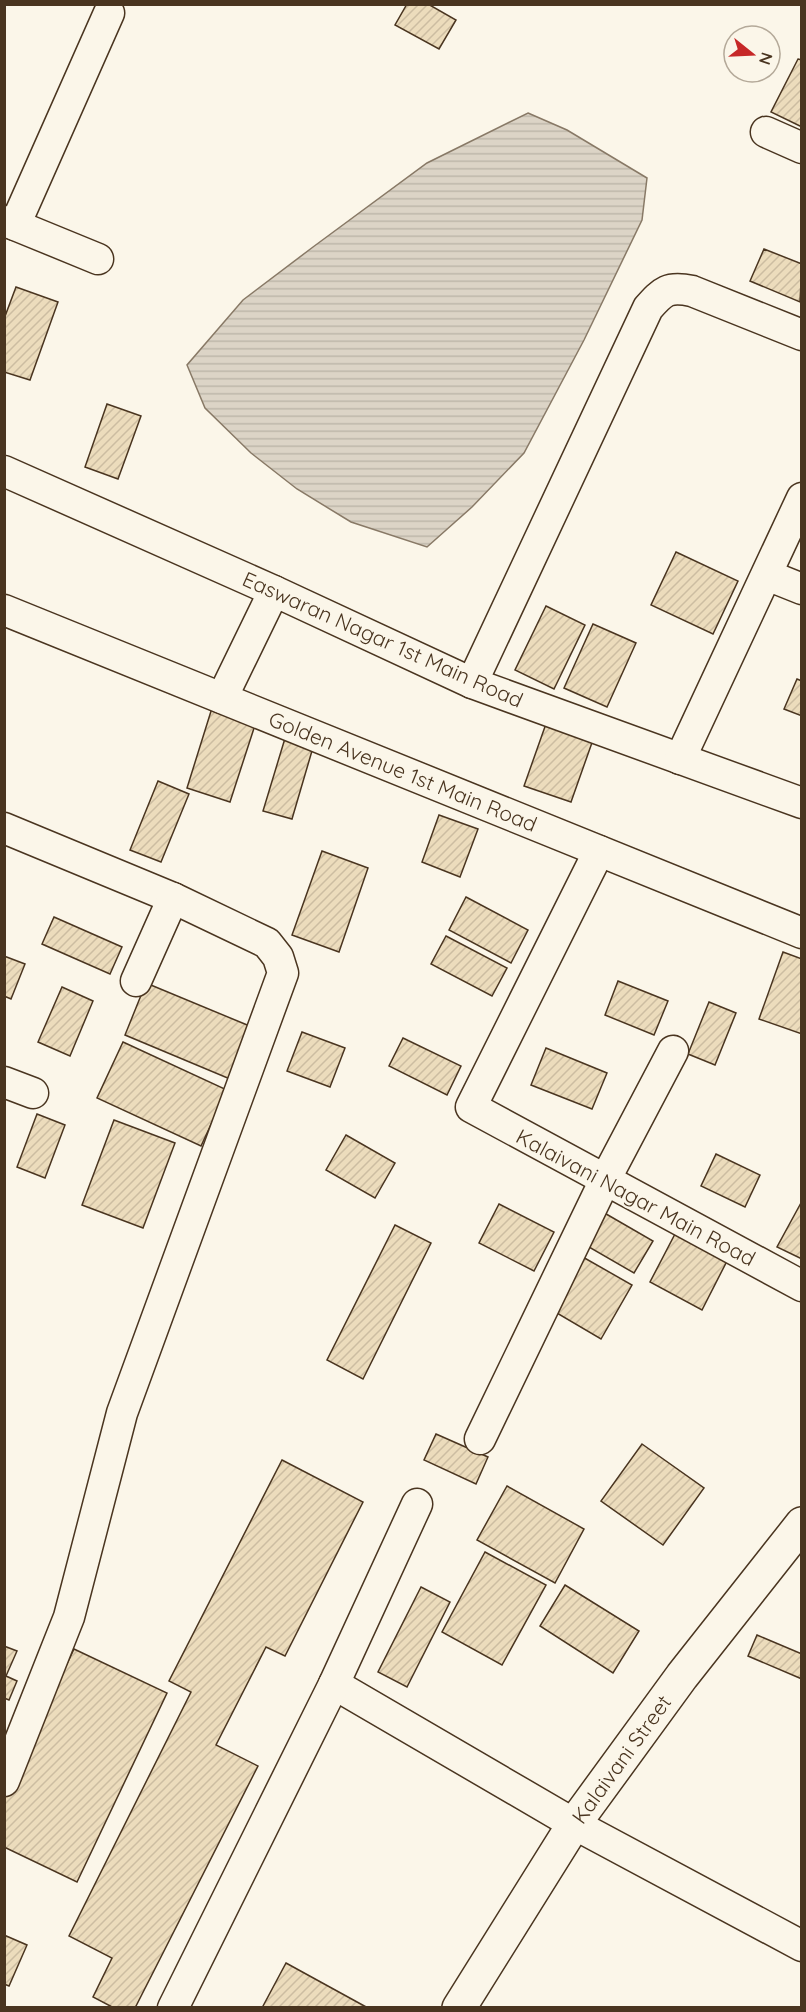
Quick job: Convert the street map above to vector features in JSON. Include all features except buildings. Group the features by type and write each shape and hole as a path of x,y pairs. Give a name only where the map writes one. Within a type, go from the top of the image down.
{"street":[{"path":"98,259 10,223 109,13"},
{"path":"766,132 801,148"},
{"path":"472,683 648,308 661,294 675,288 692,291 801,335"},
{"name":"Easwaran Nagar 1st Main Road","path":"4,471 274,591 472,683 801,803"},
{"path":"680,759 801,498"},
{"path":"767,575 801,589"},
{"path":"222,698 274,591"},
{"name":"Golden Avenue 1st Main Road","path":"4,610 801,933"},
{"path":"4,828 173,898 267,943 278,957 283,973 122,1413 69,1617 4,1781"},
{"name":"Kalaivani Nagar Main Road","path":"599,851 471,1107 801,1286"},
{"path":"136,981 173,898"},
{"path":"480,1439 605,1180 673,1051"},
{"path":"4,1082 33,1093"},
{"path":"173,2007 333,1684 417,1504"},
{"name":"Kalaivani Street","path":"459,2007 574,1824 682,1676 801,1524"},
{"path":"333,1684 574,1824 801,1946"}],"shaded area":[{"path":"528,113 567,130 647,178 642,220 584,340 524,453 472,507 427,547 351,522 297,489 251,453 205,408 187,365 243,300 313,247 427,163"}]}
